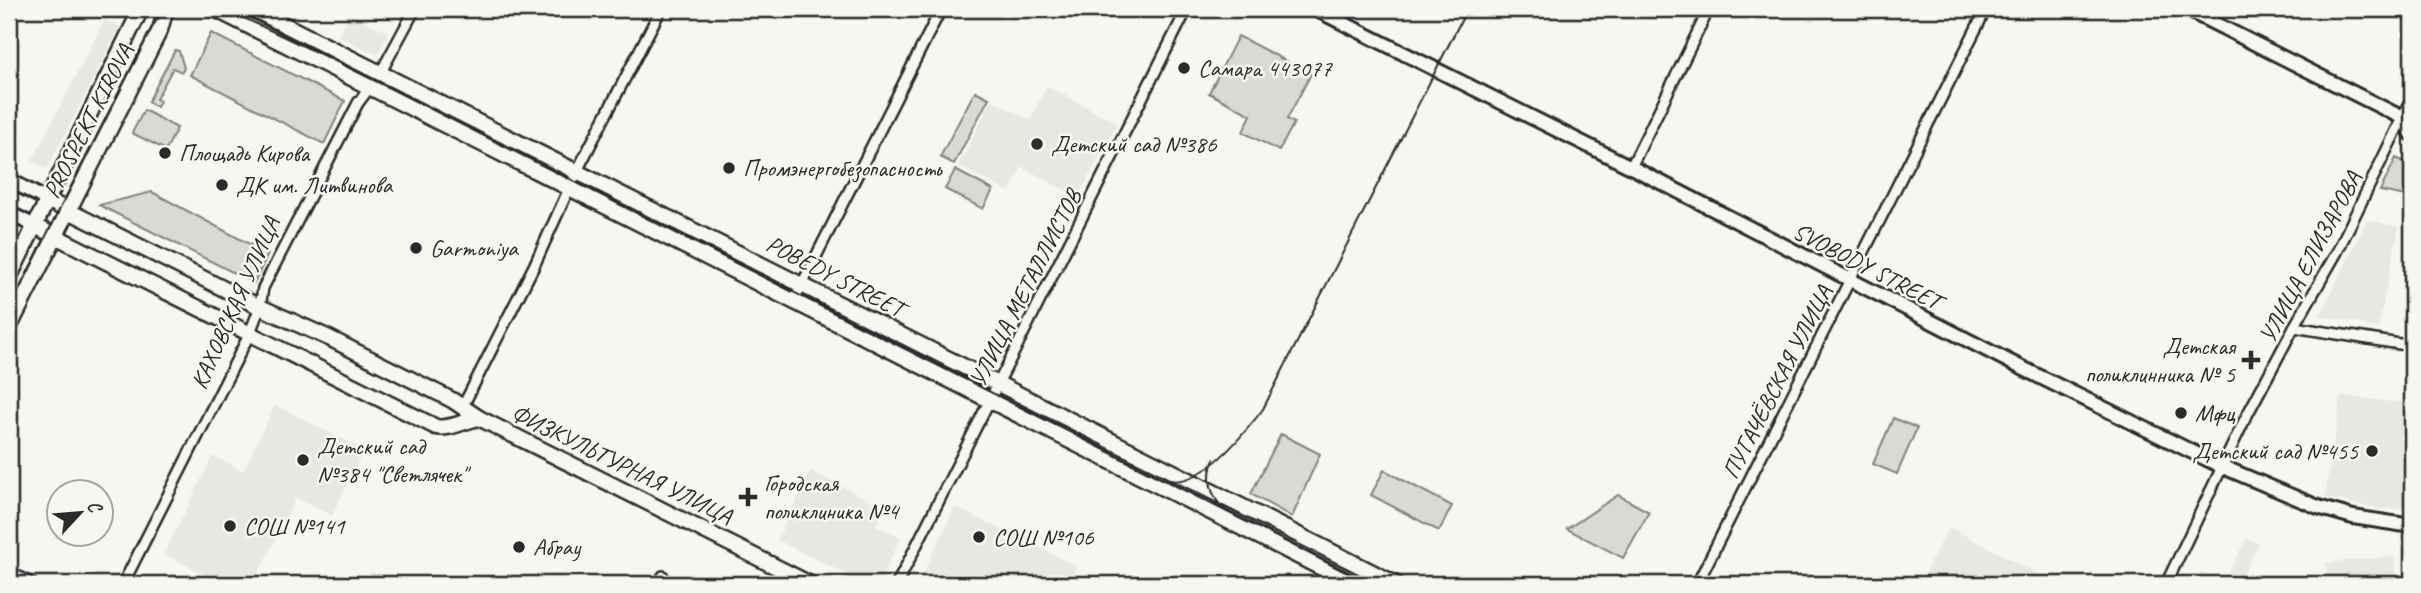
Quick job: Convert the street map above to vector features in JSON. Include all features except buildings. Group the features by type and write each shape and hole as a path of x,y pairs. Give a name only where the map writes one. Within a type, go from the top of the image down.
{"main road":[{"name":"PROSPEKT KIROVA","path":"9,278 141,9"},
{"name":"PROSPEKT KIROVA","path":"9,328 160,30 166,9"},
{"name":"POBEDY STREET","path":"215,9 1353,584"},
{"name":"POBEDY STREET","path":"253,9 580,165 800,284 1396,584"},
{"name":"КАХОВСКАЯ УЛИЦА","path":"370,87 381,72"},
{"name":"ФИЗКУЛЬТУРНАЯ УЛИЦА","path":"47,200 260,307 337,342 458,403 479,418 810,584"},
{"path":"35,226 436,427 449,428 479,418"},
{"path":"454,425 458,403"}],"street":[{"name":"КАХОВСКАЯ УЛИЦА","path":"381,72 415,9"},
{"path":"458,403 534,266 580,165 661,9"},
{"path":"793,302 941,9"},
{"name":"УЛИЦА МЕТАЛЛИСТОВ","path":"897,584 1187,9"},
{"name":"SVOBODY STREET","path":"1315,9 1631,167 1849,281 2223,467 2318,507 2353,517 2412,526"},
{"path":"1631,167 1709,9"},
{"name":"ПУГАЧЁВСКАЯ УЛИЦА","path":"1697,584 1986,9"},
{"path":"2186,9 2407,117 2412,134"},
{"name":"КАХОВСКАЯ УЛИЦА","path":"123,584 249,335 260,307 263,288 358,103 370,87"},
{"name":"УЛИЦА ЕЛИЗАРОВА","path":"2165,584 2245,419 2337,252 2407,117 2412,98"},
{"name":"ФИЗКУЛЬТУРНАЯ УЛИЦА","path":"9,180 47,200"},
{"path":"9,213 35,226"},
{"path":"2294,327 2412,346"},
{"path":"9,572 33,584"}],"shaded area":[{"path":"349,14 388,32 378,55 338,36"},
{"path":"105,19 120,27 47,169 32,161"},
{"path":"211,33 345,101 324,144 190,75"},
{"path":"1238,36 1311,74 1287,119 1294,123 1279,151 1243,132 1251,115 1209,93"},
{"path":"175,50 179,51 184,68 182,72 173,68 156,99 160,101 157,107 148,102"},
{"name":"Детский сад №386","path":"1047,86 1117,123 1078,197 1022,167 1009,192 958,166 992,100 1030,120"},
{"path":"975,91 989,98 954,164 940,157"},
{"path":"144,110 177,128 166,150 132,133"},
{"path":"2396,158 2412,165 2412,197 2380,191"},
{"path":"955,170 993,190 983,209 945,189"},
{"path":"152,192 268,254 254,283 99,205"},
{"path":"2367,220 2399,227 2378,329 2320,316"},
{"name":"Детский сад №455","path":"2341,396 2412,404 2412,508 2381,509 2325,498"},
{"path":"275,405 364,450 332,515 296,498 253,584 223,584 164,554 213,456 243,471"},
{"path":"1893,418 1917,428 1897,474 1873,464"},
{"path":"1281,434 1320,454 1292,517 1251,494"},
{"path":"1384,470 1452,506 1439,531 1371,495"},
{"path":"811,471 885,508 876,526 901,538 878,584 866,584 777,540"},
{"path":"1618,495 1649,512 1623,558 1567,529"},
{"name":"СОШ №106","path":"955,507 1077,566 1068,584 918,584"},
{"path":"1949,527 2057,584 1919,584"},
{"path":"2247,538 2259,544 2238,584 2222,584"},
{"path":"2394,556 2397,584 2328,584 2326,563"}],"tram line":[{"path":"9,309 152,27 165,9"},
{"path":"225,9 375,80 1369,584"},
{"path":"1167,480 1194,476 1208,468 1234,445 1263,409 1467,9"},
{"path":"1214,459 1210,472 1211,486 1216,499 1225,510"}],"place":[{"name":"Самара 443077","path":"1184,68"},
{"name":"Детский сад №386","path":"1037,144"},
{"name":"Площадь Кирова","path":"165,153"},
{"name":"Промэнергобезопасность","path":"729,168"},
{"name":"ДК им. Литвинова","path":"222,185"},
{"name":"Garmoniya","path":"416,248"},
{"name":"Детская поликлинника № 5","path":"2251,360"},
{"name":"Мфц","path":"2181,413"},
{"name":"Детский сад №455","path":"2372,451"},
{"name":"Детский сад №384 \"Светлячек\"","path":"303,460"},
{"name":"Городская поликлиника №4","path":"748,497"},
{"name":"СОШ №141","path":"230,526"},
{"name":"СОШ №106","path":"979,537"},
{"name":"Абрау","path":"519,547"}]}
